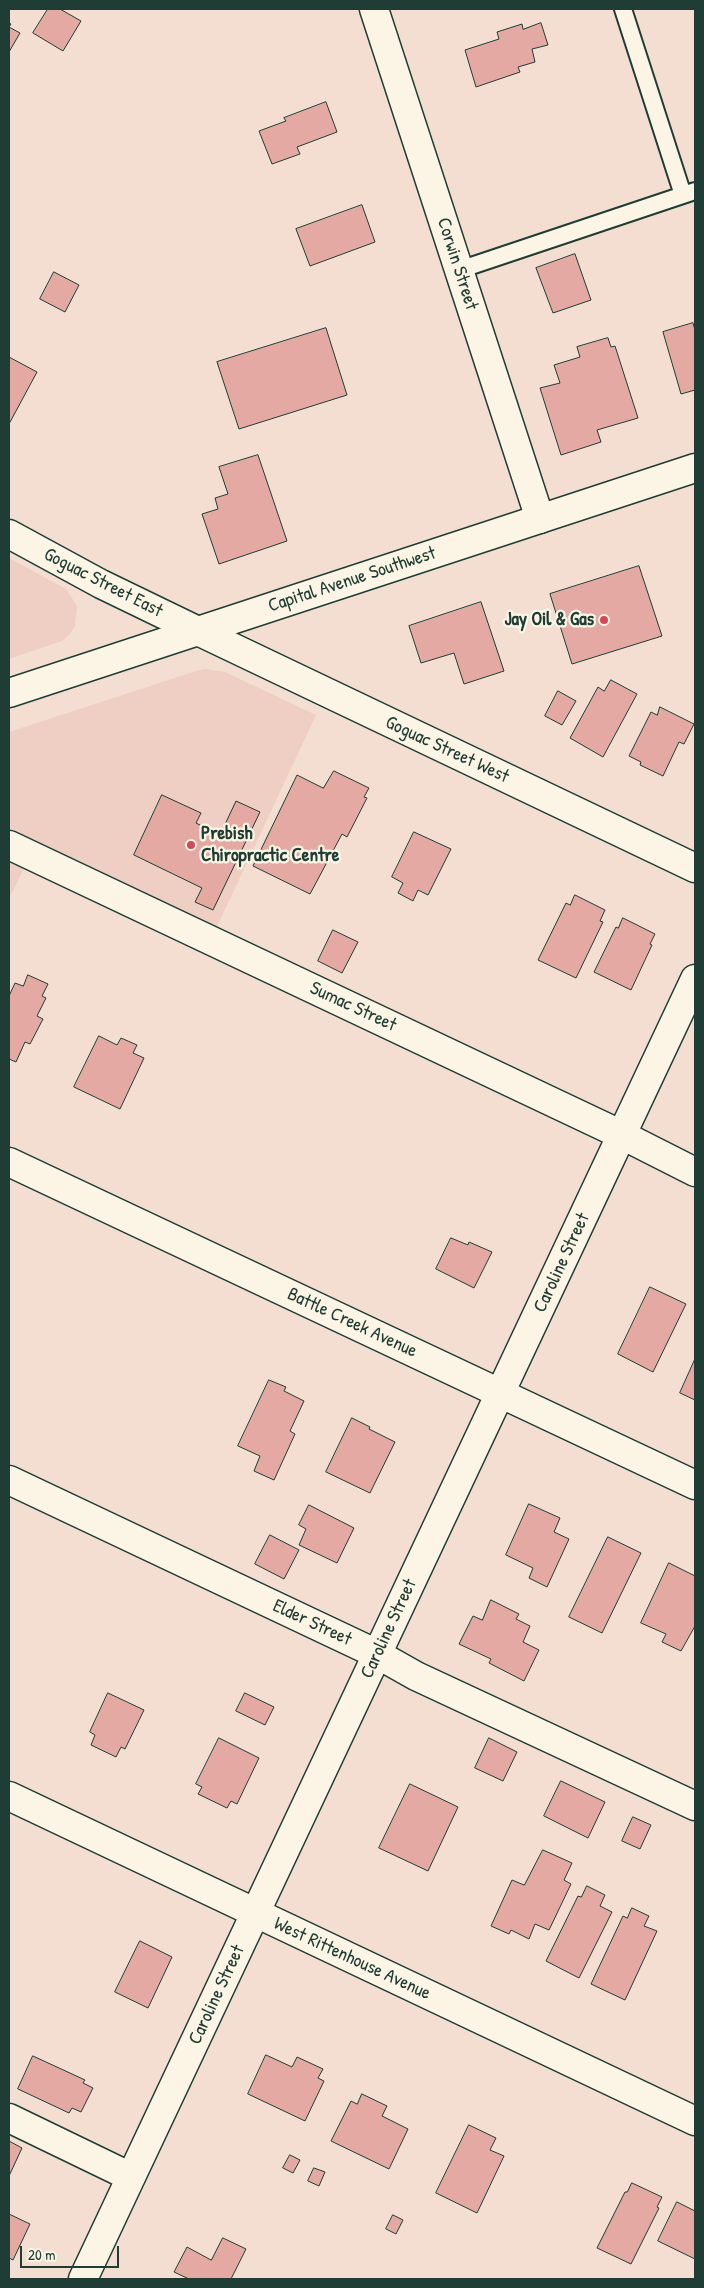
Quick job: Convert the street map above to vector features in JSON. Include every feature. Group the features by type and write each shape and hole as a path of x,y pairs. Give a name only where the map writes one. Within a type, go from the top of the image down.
{"street":[{"name":"Corwin Street","path":"374,9 540,519"},
{"name":"Capital Avenue Southwest","path":"9,693 695,468"},
{"name":"Goguac Street East","path":"9,534 101,584 198,631"},
{"name":"Goguac Street West","path":"198,631 695,868"},
{"name":"Sumac Street","path":"9,845 622,1135 695,1172"},
{"name":"Caroline Street","path":"83,2279 695,979"},
{"name":"Battle Creek Avenue","path":"9,1162 695,1485"},
{"name":"Elder Street","path":"9,1480 377,1654 416,1676 695,1806"},
{"name":"West Rittenhouse Avenue","path":"9,1796 695,2121"},
{"path":"9,2118 131,2177"}],"lane":[{"path":"459,270 689,193 623,9"}],"shaded area":[{"path":"9,558 66,589 77,606 75,626 62,641 9,659"},
{"path":"205,669 225,672 316,715 214,933 9,836 9,732"},
{"path":"9,855 26,864 9,899"}],"building":[{"path":"48,9 60,9 81,21 63,51 33,33"},
{"path":"541,23 548,45 532,49 535,62 518,67 520,72 476,87 465,50 499,39 497,32 522,24 523,29"},
{"path":"9,27 20,33 9,52"},
{"path":"326,102 337,132 297,147 300,154 272,164 259,131 286,121 284,118"},
{"path":"362,205 375,242 310,266 296,229"},
{"path":"575,254 591,300 553,313 536,268"},
{"path":"54,272 79,285 65,312 40,299"},
{"path":"693,323 695,330 695,390 681,394 663,332"},
{"path":"326,328 347,395 239,429 217,362"},
{"path":"608,338 611,347 615,346 638,418 597,430 601,442 561,455 540,388 560,383 554,365 580,357 577,347"},
{"path":"9,357 37,372 9,424"},
{"path":"258,455 287,541 219,564 202,514 218,509 215,498 228,494 219,467"},
{"path":"639,566 662,636 572,664 550,594"},
{"path":"481,602 504,671 464,684 454,653 421,663 409,626"},
{"path":"611,680 637,694 603,757 570,738 598,687 604,691"},
{"path":"558,691 576,701 562,725 545,716"},
{"path":"660,707 694,724 684,744 679,742 663,776 640,765 641,762 629,756 651,712 657,715"},
{"path":"334,771 369,788 364,797 367,798 347,837 342,834 310,894 253,866 297,775 323,788"},
{"name":"Prebish Chiropractic Centre","path":"162,795 201,813 196,823 220,835 236,801 260,812 213,910 195,902 202,888 134,855"},
{"path":"414,832 451,849 428,895 418,890 413,901 398,893 403,883 392,877"},
{"path":"575,895 605,910 600,921 603,922 576,978 538,960 566,903 570,905"},
{"path":"623,918 655,934 650,944 652,945 631,990 594,972 616,927 618,928"},
{"path":"333,930 358,942 342,973 318,961"},
{"path":"28,975 48,984 42,996 46,998 37,1016 43,1019 30,1044 25,1042 16,1062 9,1059 9,996 15,983 23,986"},
{"path":"99,1036 117,1045 121,1038 137,1045 133,1053 144,1058 120,1109 74,1087"},
{"path":"451,1238 468,1245 469,1242 492,1252 474,1288 436,1269"},
{"path":"650,1287 686,1304 653,1372 618,1354"},
{"path":"695,1359 695,1400 680,1393"},
{"path":"269,1380 286,1387 284,1391 304,1401 290,1431 295,1434 274,1480 254,1471 260,1456 238,1446"},
{"path":"352,1418 395,1442 370,1493 326,1472"},
{"path":"529,1504 560,1518 554,1532 569,1539 547,1587 529,1578 533,1568 506,1555"},
{"path":"309,1505 354,1528 337,1563 299,1545 306,1529 299,1525"},
{"path":"270,1535 299,1550 284,1579 255,1564"},
{"path":"608,1537 641,1553 602,1633 569,1617"},
{"path":"669,1563 695,1576 695,1626 681,1651 662,1642 666,1634 641,1623"},
{"path":"491,1600 519,1614 516,1619 530,1626 523,1642 539,1650 524,1681 489,1663 491,1659 459,1644 473,1616 482,1620"},
{"path":"108,1693 144,1710 125,1749 121,1747 116,1757 91,1745 95,1735 90,1732"},
{"path":"245,1693 274,1707 265,1725 236,1711"},
{"path":"219,1738 259,1758 237,1804 231,1801 227,1808 198,1794 202,1787 196,1784"},
{"path":"489,1738 517,1752 503,1781 475,1768"},
{"path":"561,1781 605,1802 588,1838 544,1816"},
{"path":"410,1784 458,1807 428,1871 379,1848"},
{"path":"633,1817 651,1825 640,1849 622,1841"},
{"path":"543,1850 572,1863 564,1880 571,1884 549,1930 535,1924 529,1939 511,1930 509,1934 491,1926 512,1880 524,1885"},
{"path":"587,1886 605,1895 600,1906 612,1912 579,1978 546,1961 578,1896 581,1897"},
{"path":"632,1908 649,1916 644,1926 657,1931 625,2000 591,1984 623,1916 627,1918"},
{"path":"140,1941 172,1957 148,2008 115,1992"},
{"path":"266,2055 292,2067 297,2057 323,2069 318,2078 324,2081 305,2121 248,2094"},
{"path":"33,2056 85,2080 83,2083 93,2088 81,2112 72,2108 69,2113 18,2089"},
{"path":"362,2094 387,2106 382,2116 408,2129 389,2169 331,2141 351,2101 357,2104"},
{"path":"469,2125 496,2138 490,2150 504,2156 477,2213 436,2193"},
{"path":"9,2141 22,2148 9,2176"},
{"path":"290,2155 300,2160 293,2173 283,2168"},
{"path":"314,2168 325,2172 319,2186 308,2181"},
{"path":"632,2183 662,2197 657,2207 659,2208 631,2264 597,2248 625,2192 627,2192"},
{"path":"677,2202 695,2211 695,2259 658,2241"},
{"path":"9,2214 30,2224 13,2260 9,2258"},
{"path":"393,2215 403,2220 396,2234 386,2229"},
{"path":"223,2238 246,2249 231,2279 189,2279 174,2272 187,2247 211,2260"}],"place":[{"name":"Jay Oil & Gas","path":"604,620"},
{"name":"Prebish Chiropractic Centre","path":"191,845"}]}
